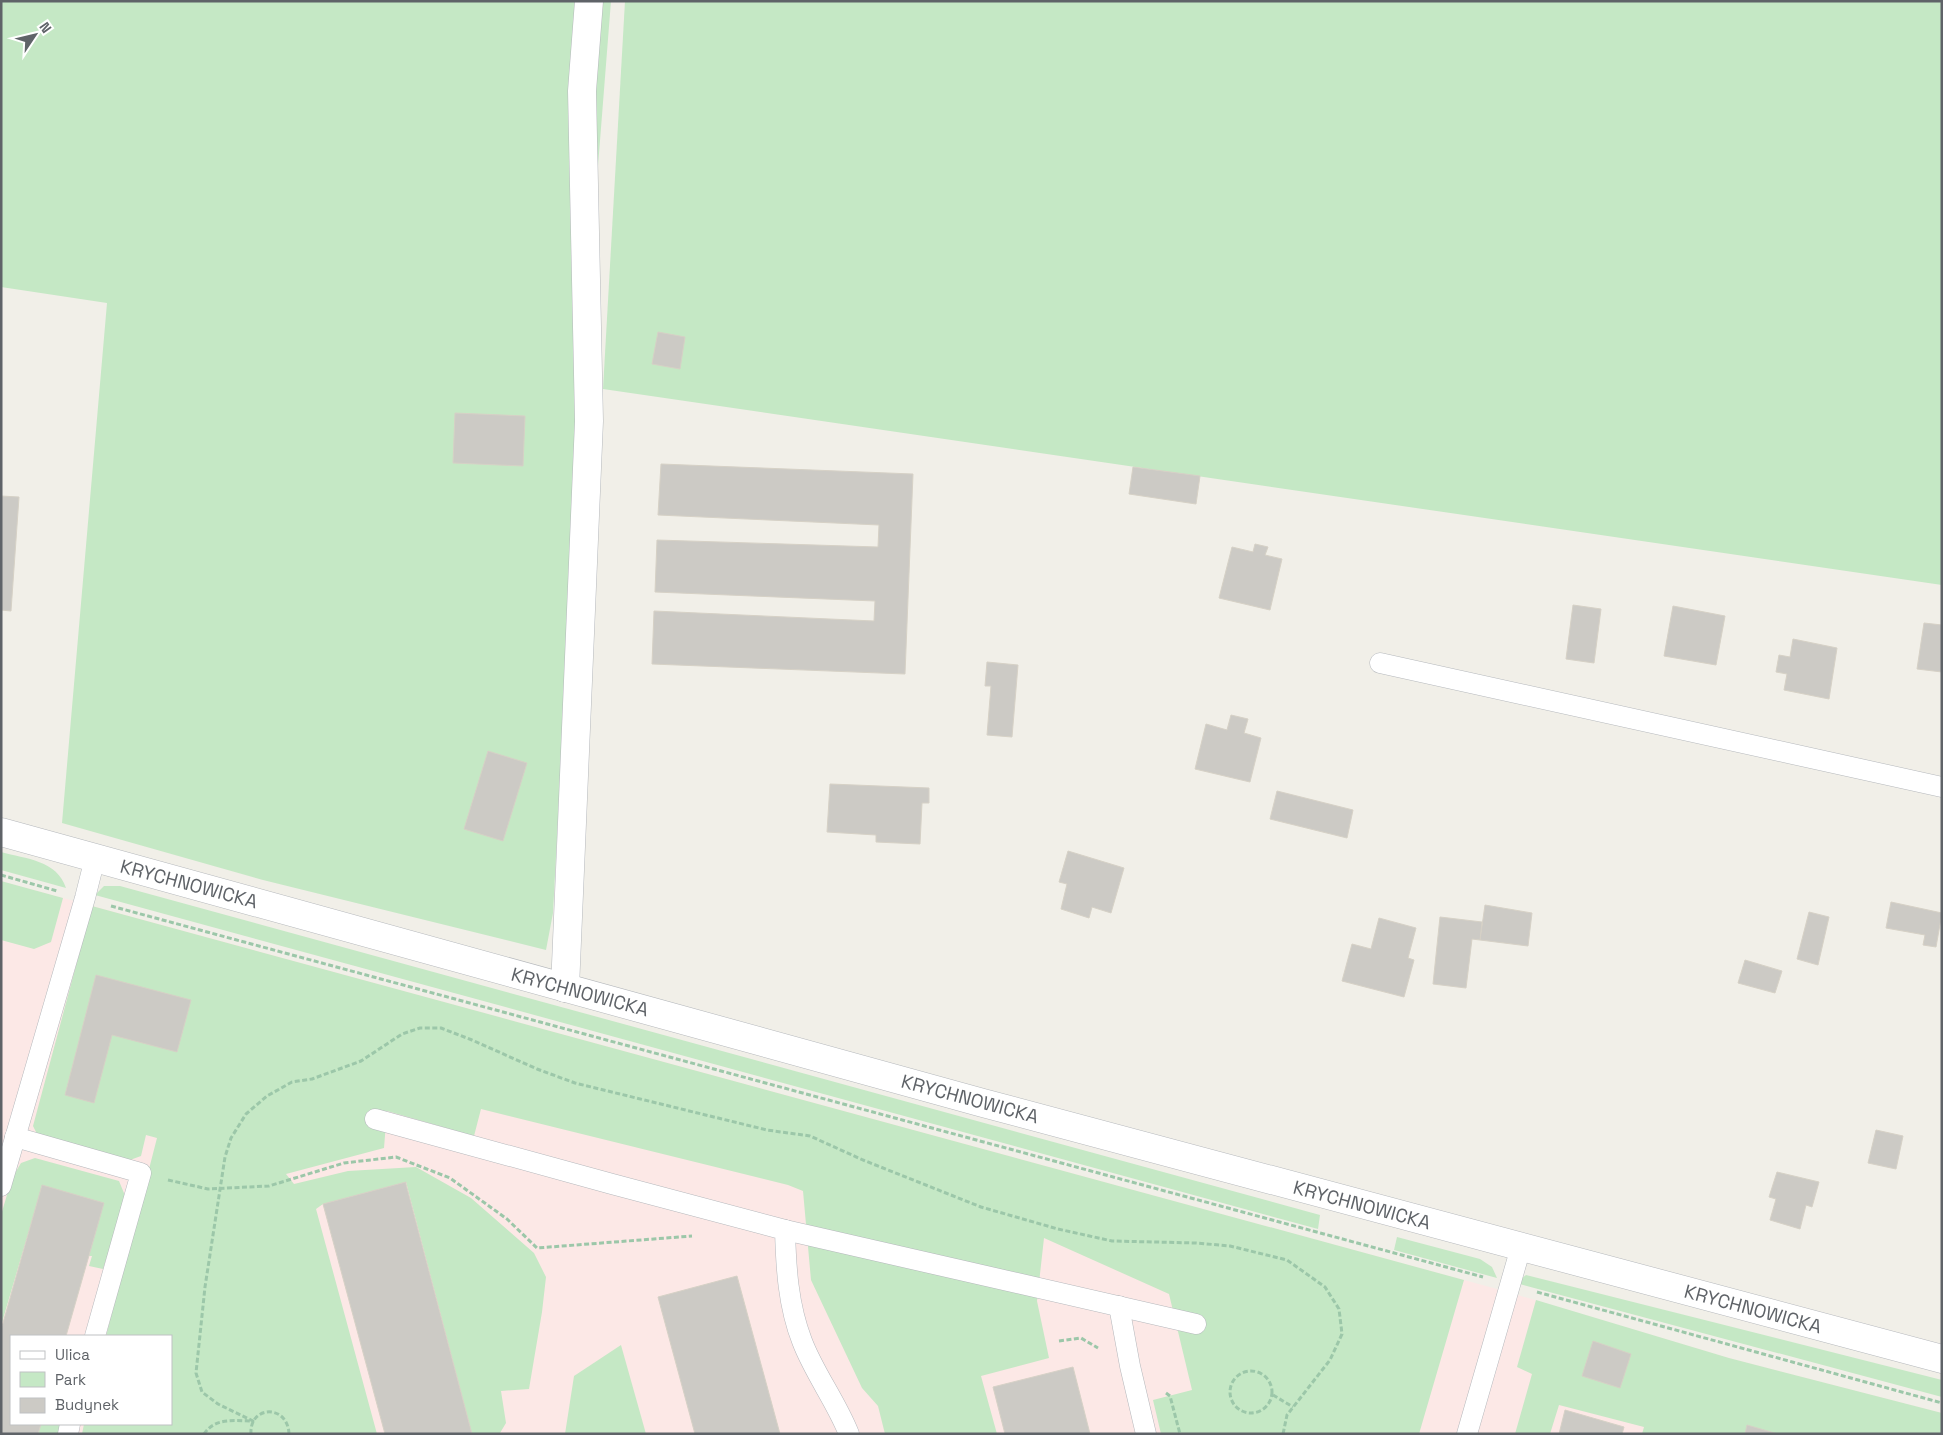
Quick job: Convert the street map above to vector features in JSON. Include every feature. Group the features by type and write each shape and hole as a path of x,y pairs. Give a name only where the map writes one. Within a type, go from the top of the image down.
{"street":[{"path":"565,988 589,421 582,91 588,1"},
{"name":"KRYCHNOWICKA","path":"1,832 993,1106 1942,1359"}],"lane":[{"path":"1380,663 1942,787"},
{"path":"1,1186 95,858"},
{"path":"375,1119 785,1230 1196,1324"},
{"path":"16,1137 141,1173 95,1335"},
{"path":"785,1230 790,1296 802,1340 823,1386 843,1418 849,1434"},
{"path":"1467,1434 1521,1247"},
{"path":"1119,1306 1130,1366 1146,1434"}],"path":[{"path":"1,875 1942,1403"},
{"path":"141,1173 208,1189 268,1186 344,1163 396,1157 450,1178 507,1218 537,1248 699,1236"},
{"path":"1283,1434 1287,1415 1330,1360 1342,1334 1339,1309 1325,1287 1287,1260"},
{"path":"1248,1370 1261,1372 1271,1382 1273,1395 1267,1407 1255,1414 1241,1412 1232,1402 1229,1388 1235,1376 1248,1370"},
{"path":"1273,1395 1293,1407"},
{"path":"251,1434 253,1421 261,1413 272,1412 282,1416 288,1425 289,1434"}],"shaded area":[{"path":"1,881 1508,1292 1729,1358 1942,1413 1942,1434 1,1434"}],"green space":[{"path":"1,1 611,1 581,382 553,913 546,950 263,880 62,823 107,303 1,287"},
{"path":"625,1 1942,1 1942,585 603,389"},
{"path":"1,852 30,859 48,866 62,879 66,888 1,870"},
{"path":"1,881 63,898 51,942 34,949 1,940"},
{"path":"104,886 120,886 1320,1215 1318,1229 95,895"},
{"path":"92,906 1464,1280 1419,1434 1161,1434 1153,1400 1192,1390 1169,1294 1044,1238 1037,1301 1049,1358 981,1376 997,1434 885,1434 878,1406 862,1388 811,1280 803,1191 788,1185 481,1109 474,1136 387,1111 384,1148 286,1174 294,1184 348,1171 416,1167 471,1198 534,1253 546,1277 529,1389 501,1391 506,1423 500,1433 472,1434 406,1182 323,1204 316,1209 377,1434 82,1434 84,1425 172,1425 172,1335 106,1335 157,1138 146,1135 141,1156 130,1160 39,1138 33,1126"},
{"path":"35,1158 119,1181 126,1198 103,1269 89,1266 92,1256 89,1256 103,1203 42,1186 1,1326 1,1215 12,1178 21,1163"},
{"path":"1397,1237 1480,1259 1492,1267 1497,1278 1394,1250"},
{"path":"1526,1275 1942,1380 1942,1397 1516,1283"},
{"path":"1536,1300 1729,1358 1942,1413 1942,1434 1642,1434 1644,1427 1559,1405 1550,1434 1515,1434 1532,1374 1517,1367"},
{"path":"621,1345 646,1434 565,1434 574,1376"},
{"path":"41,1425 62,1425 60,1434 38,1434"}],"building":[{"path":"658,332 685,337 680,369 652,364"},
{"path":"455,413 525,416 523,466 453,463"},
{"path":"661,464 913,474 905,674 652,664 654,611 874,621 875,601 655,592 657,540 878,547 879,525 658,515"},
{"path":"1133,467 1200,476 1196,504 1129,494"},
{"path":"1,496 19,497 11,611 1,610"},
{"path":"1255,544 1268,547 1265,555 1282,559 1270,610 1219,598 1232,547 1253,552"},
{"path":"1573,605 1601,609 1594,663 1566,659"},
{"path":"1673,606 1725,616 1716,665 1664,656"},
{"path":"1924,623 1942,625 1942,672 1917,669"},
{"path":"1793,639 1837,648 1829,699 1784,690 1787,674 1776,672 1779,655 1790,657"},
{"path":"987,662 1018,665 1012,737 987,735 991,686 985,686"},
{"path":"1231,715 1248,719 1244,733 1261,738 1250,782 1195,769 1206,724 1227,730"},
{"path":"488,751 527,763 503,841 464,829"},
{"path":"830,784 929,788 929,803 922,803 920,844 876,842 876,835 827,832"},
{"path":"1277,791 1353,810 1347,838 1270,819"},
{"path":"1068,851 1124,868 1111,913 1092,907 1089,918 1061,909 1067,884 1059,882"},
{"path":"1891,902 1942,913 1936,947 1923,945 1925,935 1886,928"},
{"path":"1485,905 1532,913 1528,946 1480,940"},
{"path":"1809,912 1829,917 1818,965 1797,959"},
{"path":"1440,917 1482,922 1480,940 1472,939 1466,988 1433,984"},
{"path":"1379,918 1416,928 1408,958 1414,960 1404,997 1342,981 1352,944 1371,949"},
{"path":"1745,960 1782,971 1775,993 1738,983"},
{"path":"96,975 191,1000 177,1052 112,1035 94,1103 65,1095"},
{"path":"1876,1130 1903,1136 1896,1169 1868,1163"},
{"path":"1777,1172 1819,1182 1812,1207 1806,1205 1800,1229 1770,1220 1776,1199 1769,1197"},
{"path":"406,1182 472,1434 385,1434 323,1204"},
{"path":"42,1185 104,1203 66,1335 10,1335 10,1425 41,1425 38,1434 1,1434 1,1330"},
{"path":"737,1276 780,1434 695,1434 658,1297"},
{"path":"1593,1341 1631,1354 1620,1388 1582,1376"},
{"path":"1073,1367 1090,1434 1005,1434 993,1387"},
{"path":"1565,1410 1624,1427 1622,1434 1559,1434"},
{"path":"1747,1425 1778,1434 1745,1434"}]}
